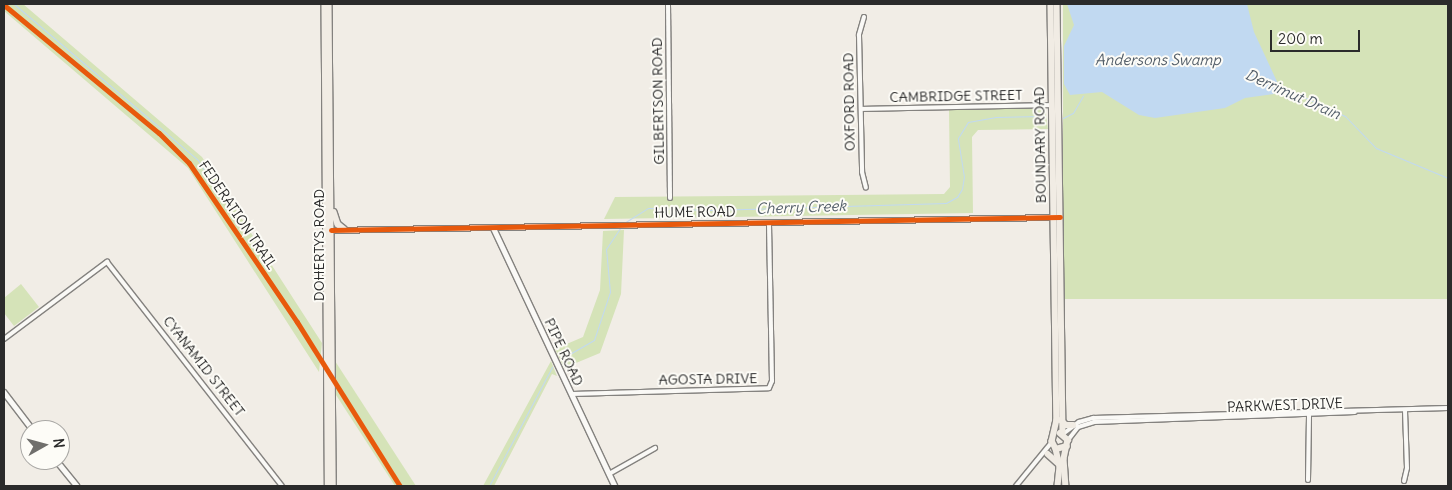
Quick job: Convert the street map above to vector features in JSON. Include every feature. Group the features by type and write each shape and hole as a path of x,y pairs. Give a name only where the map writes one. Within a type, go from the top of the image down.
{"main road":[{"name":"DOHERTYS ROAD","path":"324,4 327,25 331,190 328,230 333,486"},
{"name":"DOHERTYS ROAD","path":"328,486 327,25 329,4"},
{"name":"BOUNDARY ROAD","path":"1051,4 1055,105 1061,420 1063,434"},
{"name":"BOUNDARY ROAD","path":"1055,105 1058,4"},
{"path":"331,190 335,217 344,230"},
{"name":"BOUNDARY ROAD","path":"1052,442 1057,413 1057,217"},
{"path":"1061,420 1066,425 1073,425"},
{"path":"1054,435 1063,434 1067,443 1066,486"},
{"path":"1052,442 1056,448 1060,467 1058,486"},
{"path":"1056,448 1067,443"},
{"path":"1048,454 1054,456 1060,467"}],"street":[{"name":"GILBERTSON ROAD","path":"668,4 670,198"},
{"name":"OXFORD ROAD","path":"864,16 859,35 862,172 866,188"},
{"name":"CAMBRIDGE STREET","path":"861,109 1055,105"},
{"name":"HUME ROAD","path":"328,230 1057,217"},
{"name":"AGOSTA DRIVE","path":"572,394 769,388 772,381 769,222"},
{"name":"PIPE ROAD","path":"493,227 615,486"},
{"name":"CYANAMID STREET","path":"4,339 107,262 282,486"},
{"path":"4,392 25,420"},
{"name":"PARKWEST DRIVE","path":"1073,425 1088,419 1448,408"},
{"path":"1404,481 1405,410"},
{"path":"1308,480 1309,413"},
{"name":"PARKWEST DRIVE","path":"1067,443 1070,433 1085,424 1137,419"},
{"path":"1063,434 1073,425"},
{"path":"1016,486 1052,442"},
{"path":"609,474 655,448"},
{"path":"1038,459 1056,448"},
{"path":"64,470 77,486"}],"green space":[{"path":"4,4 23,4 202,157 322,343 319,372 188,168 4,11"},
{"path":"1063,4 1448,4 1448,299 1063,299"},
{"path":"1045,108 1048,129 978,130 972,137 973,213 604,219 615,197 944,194 950,187 949,110"},
{"path":"624,230 621,294 600,353 564,368 555,349 583,337 600,290 603,231"},
{"path":"21,284 39,307 14,326 4,313 4,298"},
{"path":"335,361 416,486 395,486 336,395"},
{"path":"551,361 557,376 552,374 494,486 483,486"}],"water":[{"name":"Andersons Swamp","path":"1067,4 1247,4 1254,32 1280,88 1274,94 1245,98 1225,108 1155,118 1139,115 1102,92 1070,95 1064,84 1064,46 1074,25"}],"waterway":[{"path":"14,4 198,160 209,178"},
{"name":"Derrimut Drain","path":"1280,86 1345,116 1376,148 1448,178"},
{"name":"Cherry Creek","path":"1063,118 1073,113 1083,96"},
{"name":"Cherry Creek","path":"624,223 648,208 710,210 946,203 957,197 962,189 964,177 958,138 968,122 995,117 1045,116"},
{"name":"Cherry Creek","path":"561,359 594,340 610,292 606,249 620,228"},
{"name":"Cherry Creek","path":"489,486 552,367"}],"cycle path":[{"name":"FEDERATION TRAIL","path":"4,5 159,133 189,163 297,322 400,486"},
{"path":"331,230 1060,217"}]}
